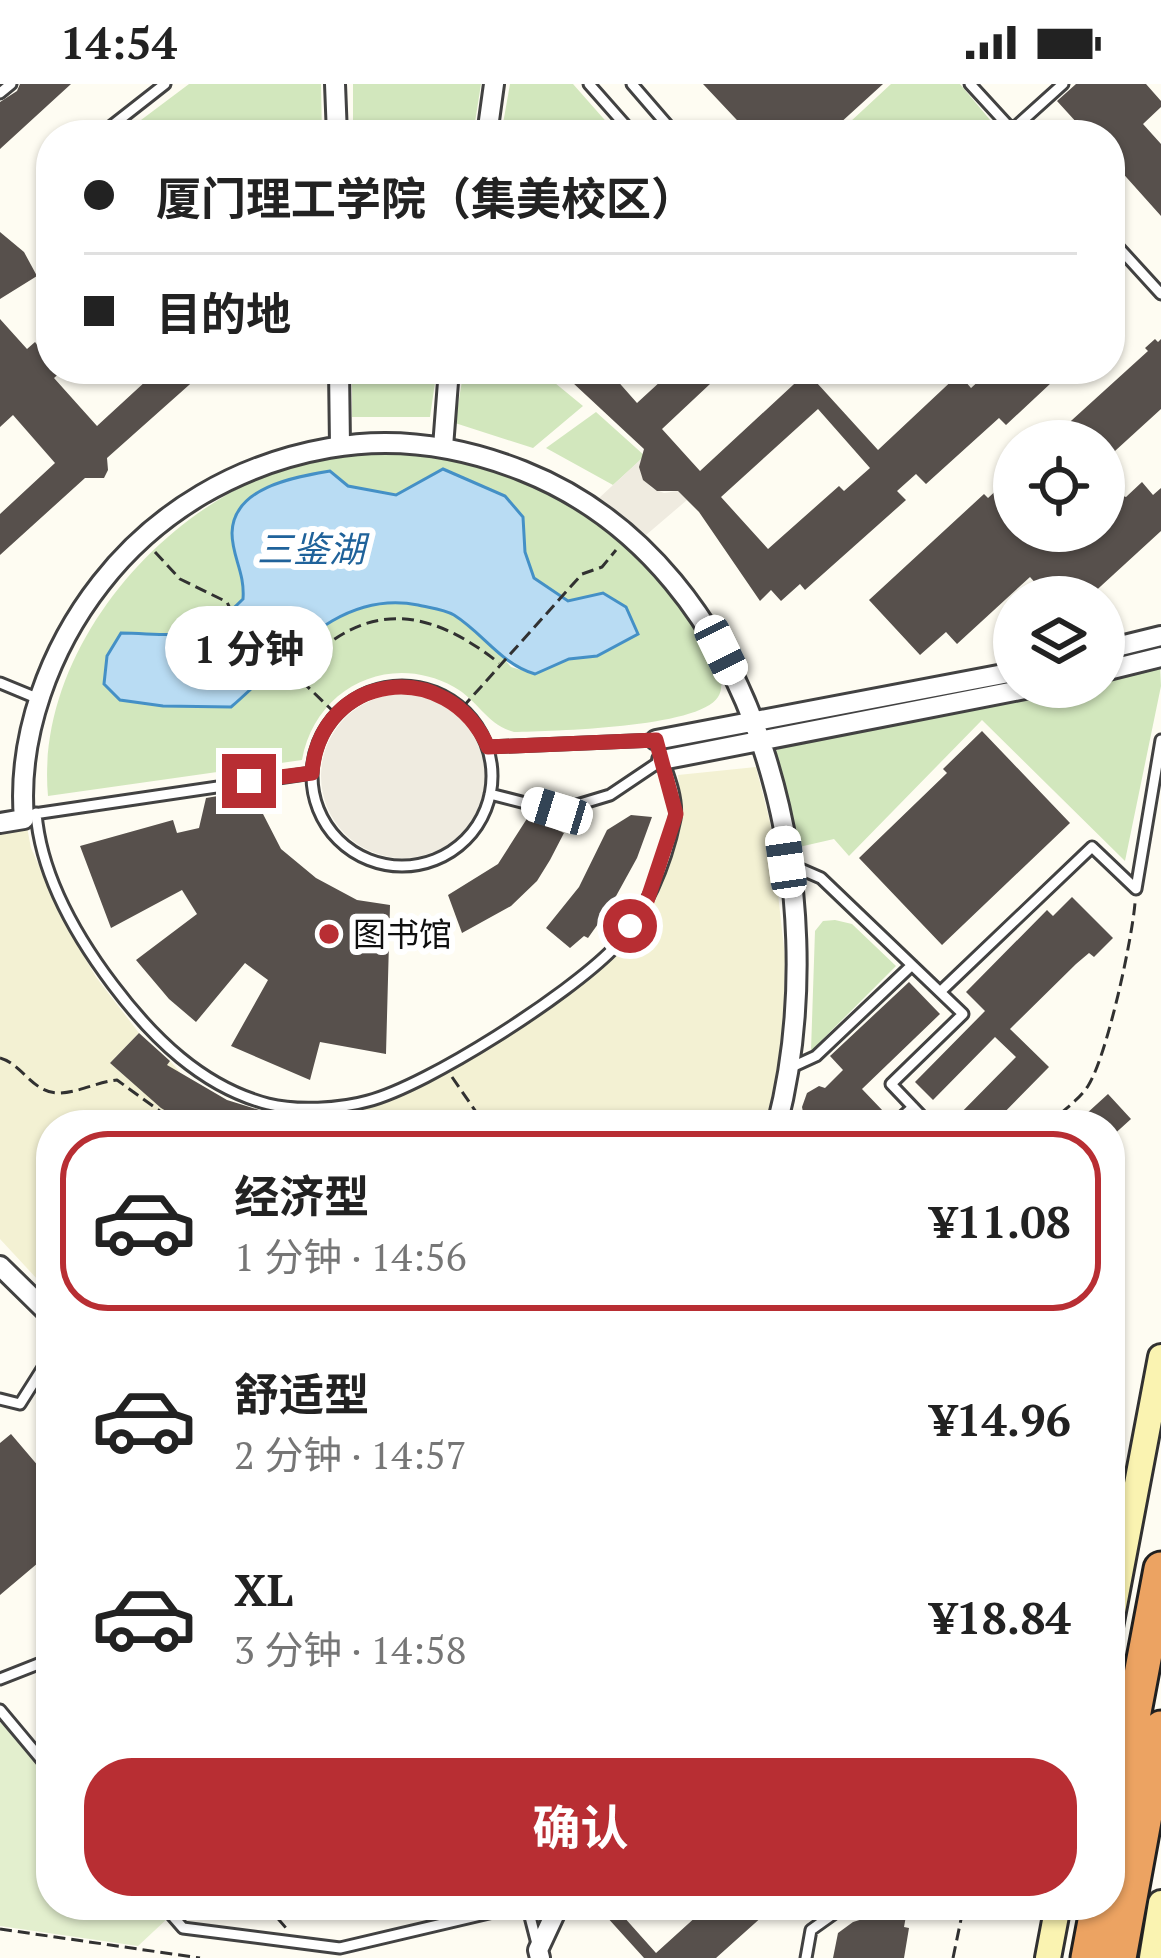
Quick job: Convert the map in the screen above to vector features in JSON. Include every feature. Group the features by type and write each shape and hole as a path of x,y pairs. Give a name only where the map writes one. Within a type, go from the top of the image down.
{"highway":[{"path":"1125,1760 1161,1569"},
{"path":"1118,1958 1161,1728"},
{"path":"1088,1958 1095,1920"}],"street":[{"path":"335,84 336,120"},
{"path":"489,120 494,84"},
{"path":"339,384 340,446"},
{"path":"443,447 448,384"},
{"path":"0,823 30,816 27,754 40,700 69,627 117,562 142,537 212,486 274,462 340,446 389,442 485,457 544,479 630,535 702,619 752,720 781,821 796,955 792,1066 781,1110"},
{"path":"1125,645 1161,636"},
{"path":"1125,665 1161,657"},
{"path":"656,740 993,676"},
{"path":"662,760 993,695"},
{"path":"0,1266 36,1301"},
{"path":"1125,1548 1161,1357"},
{"path":"1151,1958 1161,1903"},
{"path":"539,1954 553,1920"},
{"path":"1048,1958 1055,1920"}],"lane":[{"path":"0,93 10,84"},
{"path":"119,120 165,84"},
{"path":"589,84 621,120"},
{"path":"632,84 663,120"},
{"path":"970,84 1003,120"},
{"path":"1028,120 1064,84"},
{"path":"1125,254 1161,294"},
{"path":"0,683 40,700"},
{"path":"398,686 432,691 462,708 488,747 492,764 482,817 460,845 428,862 392,866 358,855 331,832 315,800 312,773 317,746 337,714 365,694 398,686"},
{"path":"312,773 30,816 52,880 103,971 135,1014 208,1079 269,1105 366,1102 415,1083 578,977 614,948 646,904 676,814 656,740 488,747"},
{"path":"1136,889 1161,740"},
{"path":"490,794 557,811 610,795 662,760"},
{"path":"940,992 1092,847 1136,889"},
{"path":"786,862 821,878 963,1014 891,1084 916,1110"},
{"path":"792,1066 816,1056 912,964"},
{"path":"910,1110 913,1107"},
{"path":"0,1400 20,1405 36,1379"},
{"path":"0,1679 36,1665"},
{"path":"0,1710 36,1753"},
{"path":"176,1920 183,1928 340,1948 460,1920"},
{"path":"529,1920 539,1954"},
{"path":"806,1958 812,1930 826,1920"}],"path":[{"path":"462,708 582,574 602,567 630,535"},
{"path":"142,537 179,579 226,602 292,674 337,714"},
{"path":"292,674 341,633 397,618 434,623 467,639 500,664"},
{"path":"1063,1110 1088,1087 1096,1065 1132,936 1136,889"},
{"path":"0,1058 18,1066 44,1090 59,1094 117,1080 158,1110"},
{"path":"445,1066 475,1110"},
{"path":"279,1920 298,1943"},
{"path":"953,1958 961,1920"},
{"path":"0,1929 200,1958"}],"shaded area":[{"path":"641,459 645,481 652,488 678,491 687,500 646,535 598,499"},
{"path":"403,694 435,700 461,718 479,744 485,776 479,808 461,834 435,852 403,858 371,852 345,834 327,808 321,776 327,744 345,718 371,700"},
{"path":"756,767 770,822 785,957 782,1064 770,1110 270,1110 367,1108 416,1089 521,1024 617,952 650,909 682,814 678,775"},
{"path":"27,827 31,848 65,923 96,977 139,1033 110,1063 143,1092 170,1061 180,1072 159,1106 165,1110 36,1110 36,1278 0,1239 0,831"}],"green space":[{"path":"189,84 321,84 322,120 141,120"},
{"path":"353,84 481,84 475,120 353,120"},
{"path":"510,84 573,84 605,120 504,120"},
{"path":"891,84 960,84 990,120 852,120"},
{"path":"352,384 435,384 430,417 352,417"},
{"path":"462,384 556,384 583,406 533,448 455,423"},
{"path":"596,412 645,456 613,485 546,448"},
{"path":"391,451 490,468 546,493 600,527 648,568 688,614 718,671 718,697 705,707 655,721 514,732 497,724 454,687 405,673 381,675 358,683 322,713 302,760 48,796 49,742 62,690 84,640 115,593 153,551 196,515 243,486 304,463","holes":["443,469 504,496 523,517 525,552 534,578 568,601 597,656 569,659 534,674 511,667 482,634 447,611 396,601 347,611 308,634 282,663 199,708 120,701 121,634 173,635 214,623 244,599 244,574 235,552 348,486 396,495"]},
{"path":"1160,664 1161,686 1125,861 982,720 849,856 834,839 799,847 772,754 785,744 993,702 993,708 1125,708 1125,673"},
{"path":"823,921 852,924 896,966 811,1051 815,931"},
{"path":"0,1722 36,1764 36,1920 166,1920 138,1946 0,1926"}],"water":[{"name":"三鉴湖","path":"443,469 505,496 523,517 525,552 534,578 568,601 603,593 626,607 638,634 597,656 569,659 535,674 512,663 454,615 389,603 362,608 315,632 231,707 120,700 104,684 107,656 121,633 173,635 200,630 243,599 232,533 235,517 254,495 284,481 330,471 348,486 396,495"}],"building":[{"path":"20,84 71,84 0,149 0,102"},
{"path":"703,84 883,84 843,120 737,120"},
{"path":"1076,84 1146,84 1161,101 1161,107 1143,124 1161,144 1161,216 1125,176 1125,120 1074,120 1057,101"},
{"path":"0,232 24,252 36,277 0,299"},
{"path":"0,319 27,349 36,343 36,384 59,384 97,426 143,384 190,384 107,458 104,478 85,478 0,555 0,514 55,463 13,415 0,427"},
{"path":"1161,339 1161,409 1125,442 1125,420 1072,420 1112,384 1125,384 1125,372 1148,351 1145,348"},
{"path":"574,384 620,384 637,403 658,384 710,384 662,429 700,471 794,384 818,384 878,450 948,384 971,388 975,384 1050,384 1011,420 993,420 926,484 916,474 897,491 906,500 805,590 800,584 781,601 771,590 760,601 699,512 678,491 657,491 643,480 639,467 644,449","holes":["818,409 870,468 844,491 839,486 768,549 721,497"]},
{"path":"1142,482 1153,495 1161,488 1161,531 1112,576 993,576 993,611 957,644 946,632 920,655 869,600 984,494 988,498 993,493 993,552 1125,552 1125,497"},
{"path":"982,731 1070,823 942,945 859,858 947,773 943,769"},
{"name":"图书馆","path":"236,793 262,812 281,849 316,878 357,900 390,905 386,1054 320,1042 310,1080 231,1046 268,980 245,963 196,1022 136,960 197,914 182,890 111,928 80,846 173,820 177,833 199,828 206,798"},
{"path":"631,815 652,817 637,858 588,938 584,936 570,948 546,928 579,887 607,830"},
{"path":"528,817 564,833 550,860 537,881 511,906 462,933 448,895 498,864"},
{"path":"1072,897 1113,938 1094,957 1089,953 1076,964 1010,1029 1049,1067 1007,1110 964,1110 1016,1057 995,1037 933,1100 915,1082 985,1011 966,992 1047,910 1053,916"},
{"path":"909,982 940,1014 862,1089 882,1110 803,1110 807,1093 825,1088 843,1070 830,1056"},
{"path":"139,1033 170,1061 167,1065 227,1100 259,1110 164,1110 110,1063"},
{"path":"1108,1094 1123,1110 1090,1110"},
{"path":"11,1434 36,1463 36,1565 0,1595 0,1443"},
{"path":"610,1920 627,1920 656,1953 692,1920 758,1920 716,1958 644,1958"},
{"path":"905,1920 904,1927 909,1928 904,1958 833,1958 838,1933 853,1922"}],"place":[{"name":"图书馆","path":"329,934"}],"route":[{"path":"249,781 312,773 317,746 337,714 365,694 398,686 448,698 473,719 488,747 656,740 676,814 646,904 630,926"}]}
